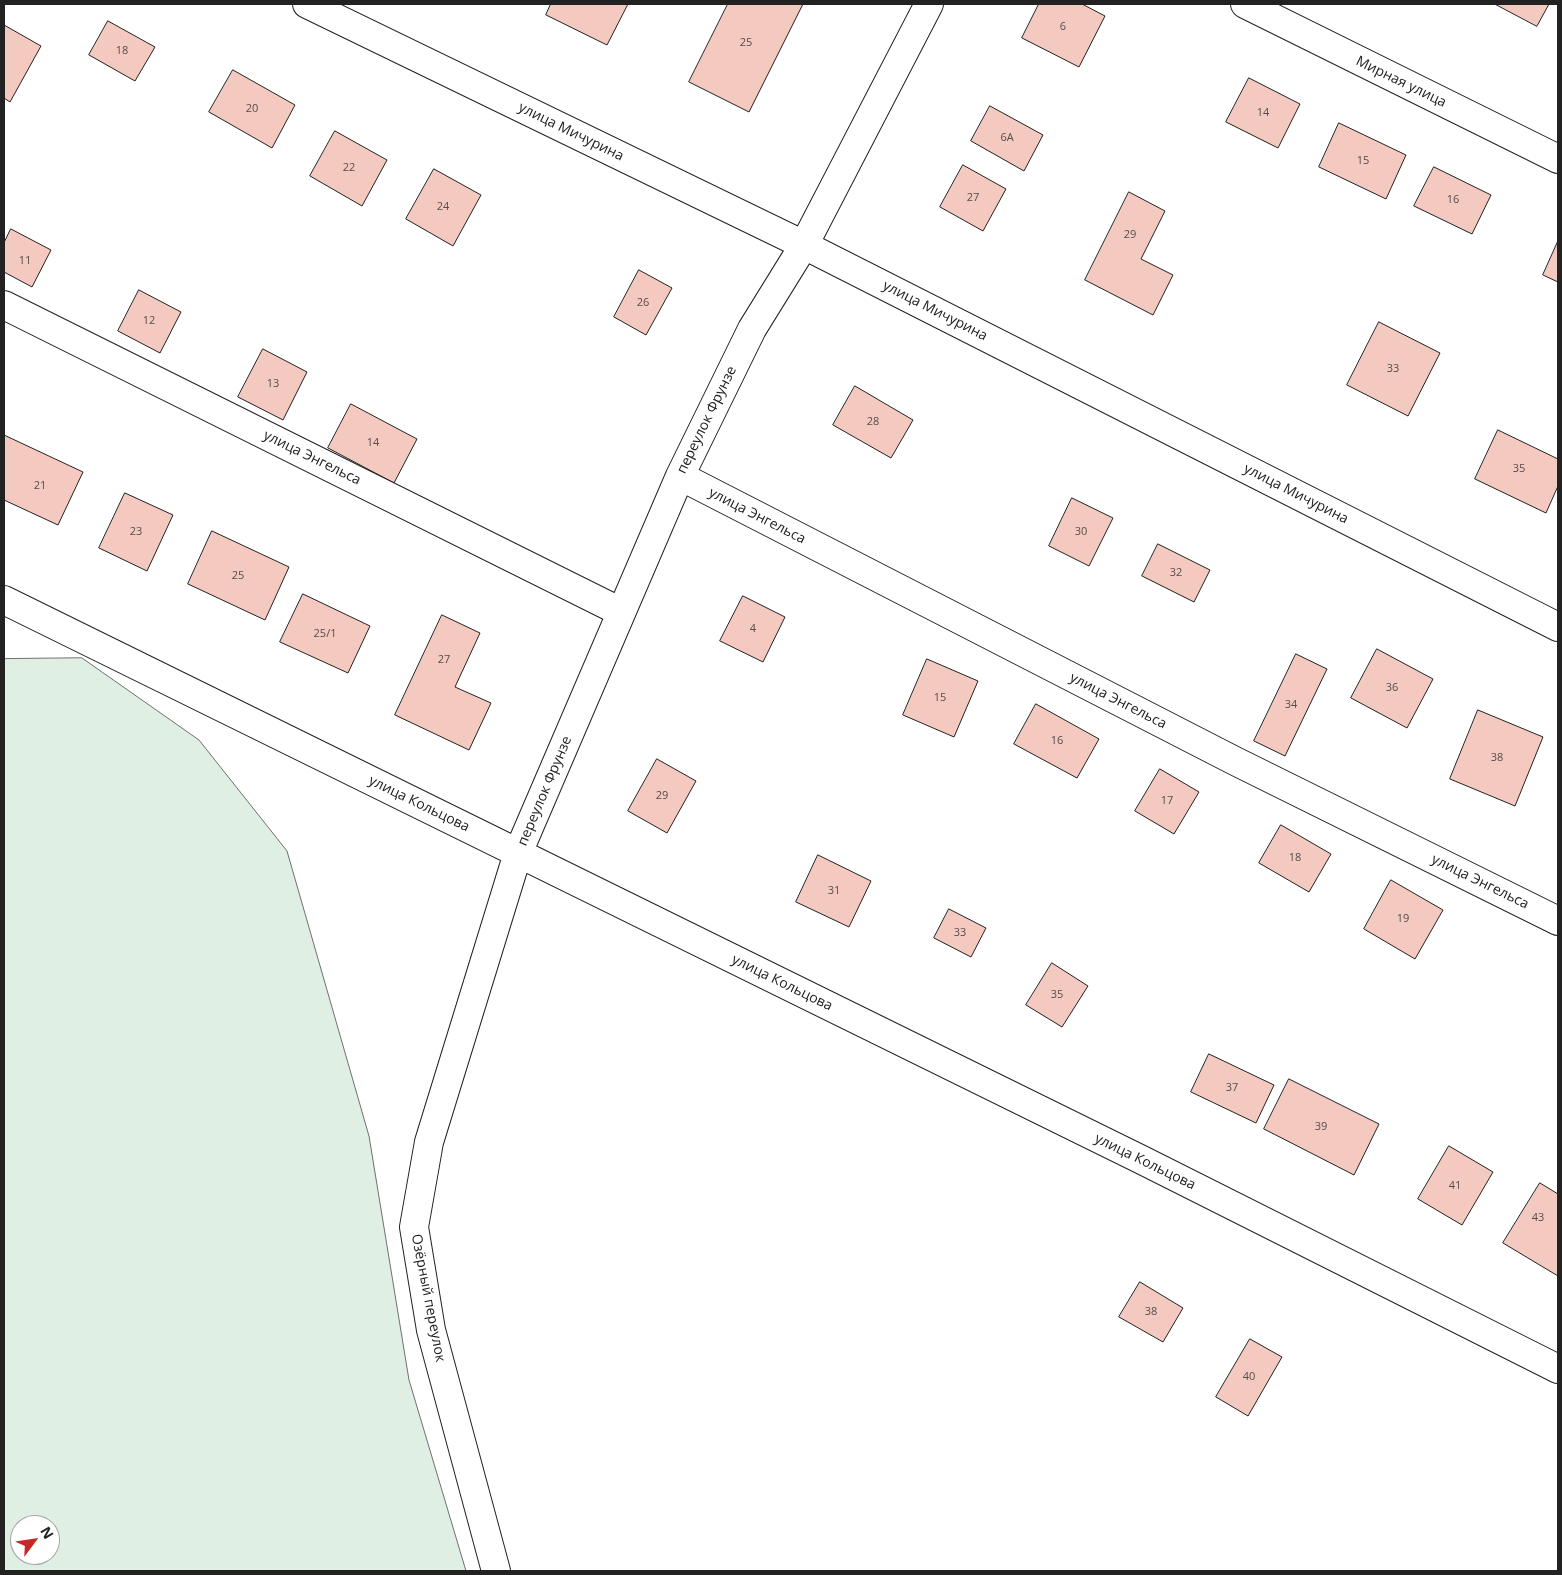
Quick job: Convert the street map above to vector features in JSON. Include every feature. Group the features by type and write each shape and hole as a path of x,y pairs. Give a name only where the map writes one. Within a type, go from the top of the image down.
{"street":[{"name":"улица Мичурина","path":"307,4 804,245 1558,627"},
{"name":"переулок Фрунзе","path":"518,853 680,476 752,329 804,245 929,4"},
{"name":"Мирная улица","path":"1245,4 1558,159"},
{"name":"улица Энгельса","path":"4,305 621,612"},
{"name":"улица Энгельса","path":"680,476 1235,761 1558,921"},
{"name":"улица Кольцова","path":"4,600 1124,1151 1558,1370"},
{"name":"Озёрный переулок","path":"493,1564 431,1330 414,1226 429,1142 518,853"},
{"path":"493,1564 515,1571"}],"green space":[{"path":"82,658 199,740 287,851 369,1136 409,1380 466,1571 4,1571 4,659"}],"building":[{"path":"551,4 628,4 607,45 546,15"},
{"path":"728,4 803,4 749,112 689,82"},
{"path":"1039,4 1082,4 1105,16 1079,67 1022,38"},
{"path":"1495,4 1549,4 1537,26"},
{"path":"108,21 155,47 135,81 89,55"},
{"path":"4,25 41,46 10,102 4,98"},
{"path":"233,70 295,105 272,148 209,112"},
{"path":"1249,78 1300,104 1278,148 1226,122"},
{"path":"990,106 1043,135 1024,171 971,141"},
{"path":"1339,123 1406,155 1386,199 1319,167"},
{"path":"335,131 387,160 362,206 310,176"},
{"path":"963,165 1006,189 983,231 940,207"},
{"path":"1434,167 1491,195 1472,234 1414,206"},
{"path":"434,169 481,195 453,246 406,219"},
{"path":"1129,192 1165,211 1141,259 1173,275 1153,315 1085,280"},
{"path":"11,229 51,250 32,287 4,272 4,243"},
{"path":"1558,241 1558,282 1543,275"},
{"path":"639,270 672,288 646,335 614,317"},
{"path":"139,290 181,312 160,353 118,331"},
{"path":"1379,322 1440,353 1408,416 1347,385"},
{"path":"263,349 307,372 283,420 238,397"},
{"path":"855,386 913,420 891,458 833,425"},
{"path":"351,404 417,439 394,483 328,448"},
{"path":"1498,430 1558,459 1558,486 1546,513 1475,479"},
{"path":"4,435 83,472 58,525 4,500"},
{"path":"125,493 173,515 147,571 99,548"},
{"path":"1072,498 1113,518 1089,566 1049,546"},
{"path":"212,531 289,567 265,620 188,584"},
{"path":"1158,544 1210,570 1194,602 1142,576"},
{"path":"303,594 370,626 348,673 280,642"},
{"path":"743,596 785,617 763,662 720,641"},
{"path":"442,615 480,633 455,687 491,703 469,750 395,715"},
{"path":"1377,649 1433,679 1407,728 1351,698"},
{"path":"1296,654 1327,669 1285,756 1254,741"},
{"path":"927,659 978,681 954,737 903,715"},
{"path":"1036,704 1099,739 1077,778 1014,744"},
{"path":"1478,710 1543,737 1515,806 1450,779"},
{"path":"657,759 696,781 667,833 628,811"},
{"path":"1160,769 1199,792 1174,834 1135,811"},
{"path":"1281,825 1331,854 1309,892 1259,863"},
{"path":"818,855 871,881 849,927 796,902"},
{"path":"1391,880 1443,910 1415,959 1364,929"},
{"path":"949,909 986,928 971,957 934,938"},
{"path":"1052,963 1088,986 1062,1027 1026,1005"},
{"path":"1209,1054 1274,1085 1256,1123 1191,1092"},
{"path":"1289,1079 1379,1124 1354,1175 1264,1129"},
{"path":"1449,1146 1493,1172 1462,1225 1418,1199"},
{"path":"1540,1183 1558,1194 1558,1276 1503,1243"},
{"path":"1140,1282 1183,1308 1163,1342 1119,1317"},
{"path":"1250,1339 1282,1357 1248,1416 1216,1397"}]}
